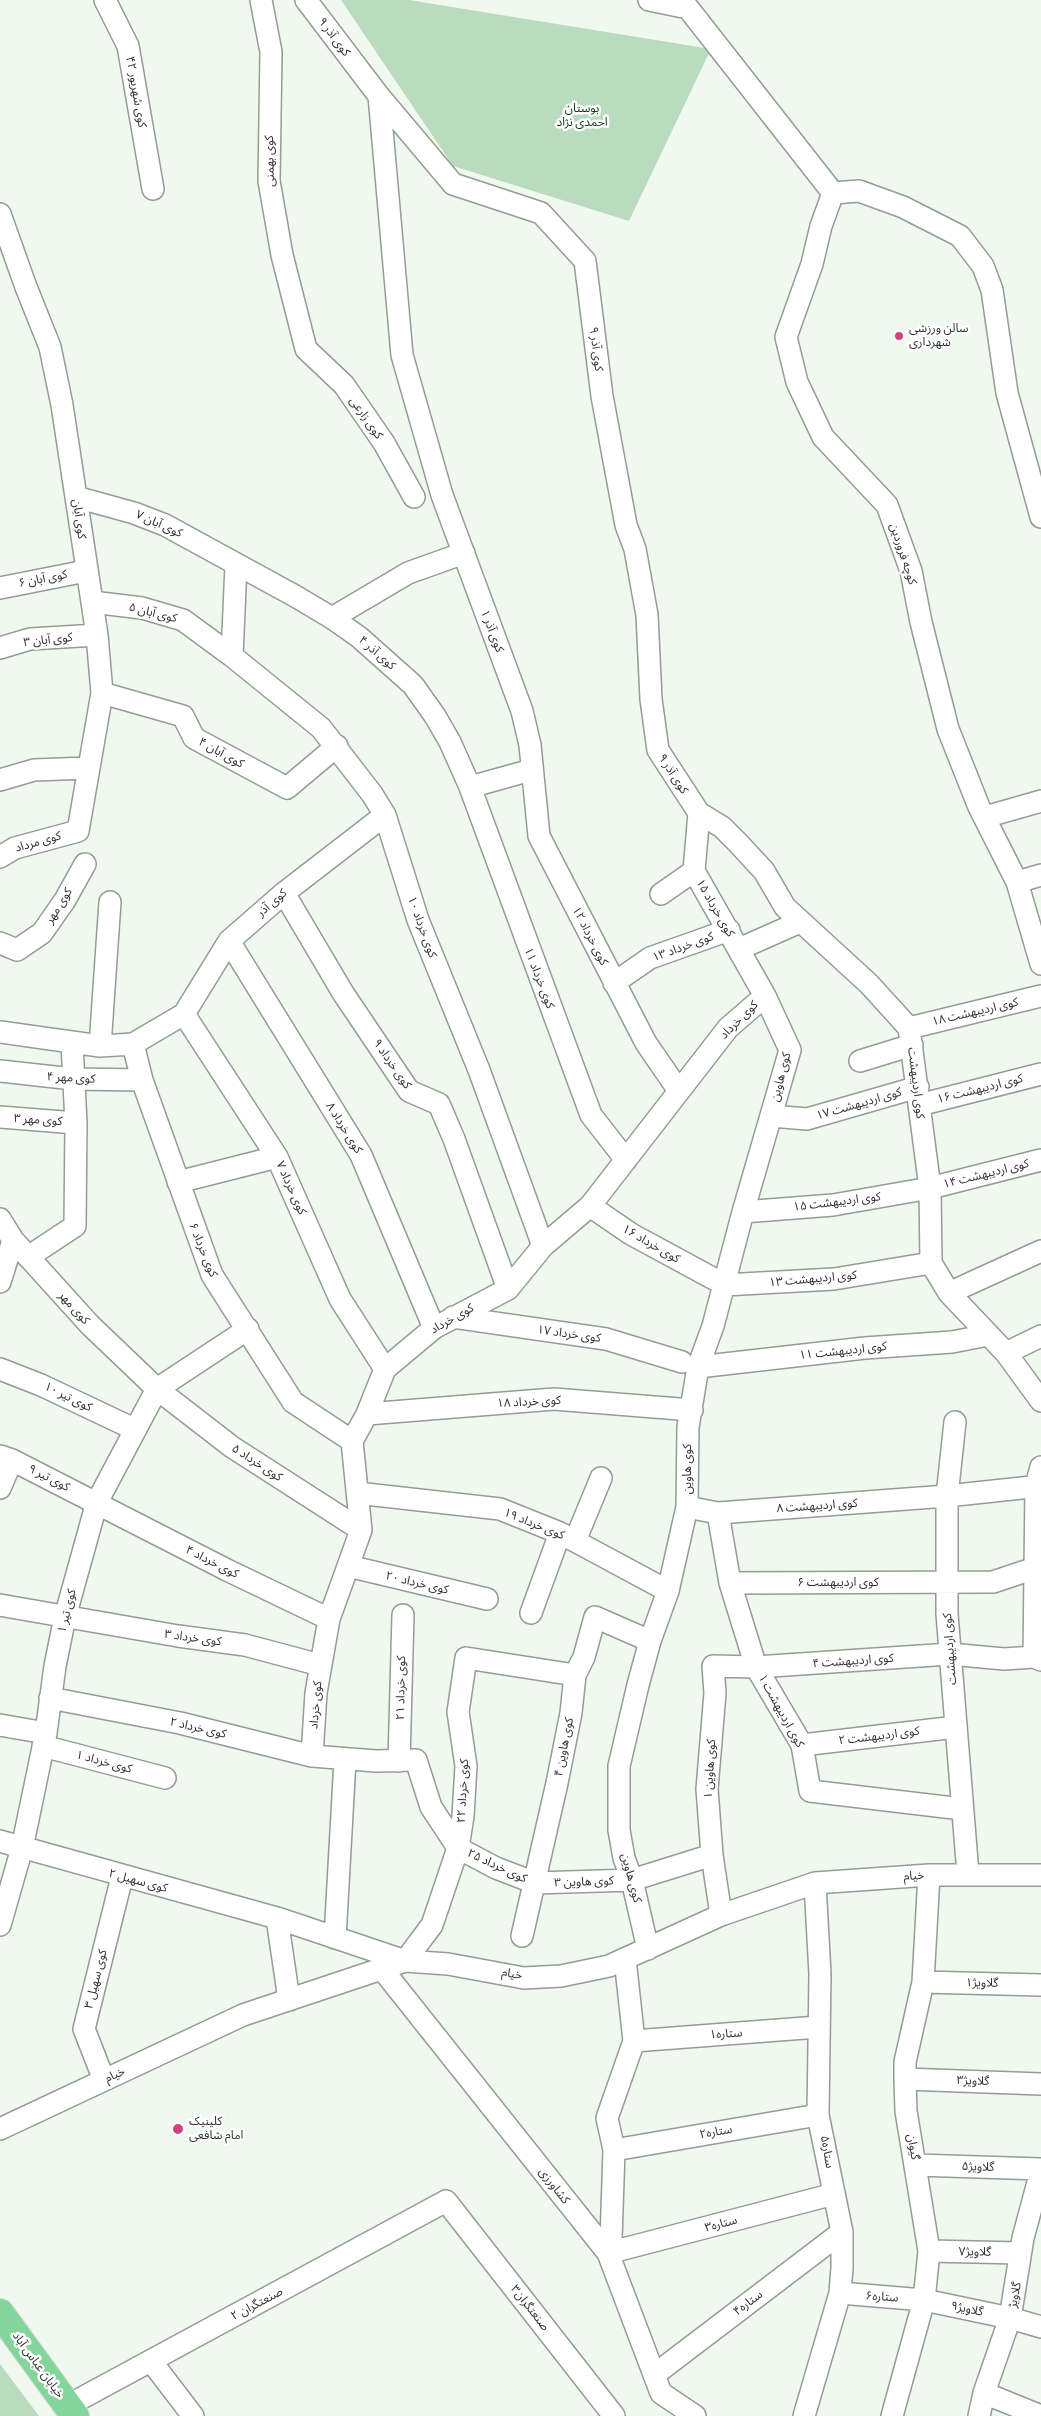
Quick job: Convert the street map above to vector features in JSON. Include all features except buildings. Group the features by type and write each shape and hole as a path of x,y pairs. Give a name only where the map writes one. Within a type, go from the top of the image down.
{"main road":[{"name":"خیابان عباس آباد","path":"0,2313 71,2411"}],"street":[{"name":"کوی شهریور ۴۲","path":"105,0 128,46 153,189"},
{"name":"کوی بهمنی","path":"261,0 271,52 268,181 282,255 306,349"},
{"name":"کوی آذر ۹","path":"306,0 379,96 452,184 542,213 584,261 602,396 626,525 635,549 647,615 651,699 658,750 700,813"},
{"path":"649,0 688,8 833,193 859,192 903,208 960,236 983,266 992,290 1006,393 1041,516"},
{"name":"کوی آذر ۱","path":"379,96 402,354 442,495 522,711 530,745 531,770"},
{"name":"کوچه فروردین","path":"833,193 821,226 812,264 786,337 797,382 823,437 886,505 912,571 921,622 948,730 979,807 1017,882 1041,964"},
{"name":"کوی آبان","path":"0,214 50,347 62,405 97,635 102,693 78,831"},
{"name":"کوی زارعی","path":"306,349 344,385 384,443 414,497"},
{"name":"کوی آبان ۷","path":"76,497 134,512 164,525 236,565"},
{"path":"332,618 408,572 464,553"},
{"path":"232,656 236,565"},
{"name":"کوی آذر ۴","path":"236,565 332,618 379,653 413,685 435,716 450,742 470,788"},
{"name":"کوی آبان ۶","path":"0,588 86,571"},
{"name":"کوی آبان ۵","path":"92,602 142,608 183,620 232,656"},
{"name":"کوی آبان ۳","path":"0,648 30,639 97,635"},
{"name":"کوی خرداد ۱۰","path":"232,656 321,728 385,815 418,920 479,1070 543,1246"},
{"name":"کوی آبان ۴","path":"102,693 183,716 194,738 287,788 336,746"},
{"path":"0,780 34,770 88,768"},
{"path":"470,788 531,770"},
{"name":"کوی خرداد ۱۲","path":"531,770 539,836 646,1043 679,1091"},
{"name":"کوی خرداد ۱۱","path":"470,788 591,1115 626,1160"},
{"path":"985,817 1041,800"},
{"path":"700,813 722,827 738,843 764,871 785,907 869,984 910,1036"},
{"name":"کوی خرداد ۱۵","path":"700,813 694,871 765,996"},
{"name":"کوی آذر","path":"184,1014 229,941 284,893 385,815"},
{"name":"کوی مرداد","path":"0,857 15,848 78,831"},
{"name":"کوی مهر","path":"0,943 17,950 42,933 65,900 84,864"},
{"path":"661,894 694,871"},
{"path":"1017,882 1041,875"},
{"name":"کوی خرداد ۹","path":"284,893 343,992 410,1091 439,1104 508,1289"},
{"path":"100,1046 110,902"},
{"path":"739,949 800,922"},
{"name":"کوی خرداد ۱۳","path":"614,983 650,958 729,930"},
{"name":"کوی خرداد ۸","path":"229,941 361,1155 434,1328"},
{"name":"کوی خرداد","path":"312,1756 320,1665 329,1619 361,1530 352,1441 367,1414 385,1369 434,1328 508,1289 543,1246 590,1206 728,1028 765,996"},
{"name":"کوی هاوین","path":"648,1949 632,1880 624,1858 620,1830 620,1766 650,1641 668,1591 688,1507 688,1426 692,1410 690,1365 742,1212 790,1050 765,996"},
{"name":"کوی اردیبهشت ۱۸","path":"860,1061 910,1036 1041,996"},
{"path":"0,1032 100,1046 133,1044 184,1014"},
{"name":"کوی خرداد ۷","path":"184,1014 277,1157 340,1299 385,1369"},
{"name":"کوی اردیبهشت","path":"910,1036 930,1188 931,1263"},
{"path":"28,1257 75,1226 76,1122 72,1043"},
{"name":"کوی خرداد ۶","path":"133,1044 142,1080 212,1275 293,1402 352,1441"},
{"name":"کوی مهر ۴","path":"0,1071 73,1079 142,1080"},
{"name":"کوی اردیبهشت ۱۶","path":"919,1096 1041,1074"},
{"name":"کوی اردیبهشت ۱۷","path":"771,1116 807,1120 919,1096"},
{"name":"کوی مهر ۳","path":"0,1117 76,1122"},
{"path":"178,1182 277,1157"},
{"name":"کوی اردیبهشت ۱۴","path":"930,1188 1041,1160"},
{"name":"کوی اردیبهشت ۱۵","path":"742,1212 833,1205 930,1188"},
{"name":"کوی خرداد ۱۶","path":"590,1206 631,1234 719,1282"},
{"name":"کوی مهر","path":"0,1219 13,1240 90,1325 157,1389"},
{"path":"0,1282 13,1240"},
{"path":"950,1294 1041,1251"},
{"path":"931,1263 950,1294 1006,1353 1041,1401"},
{"name":"کوی اردیبهشت ۱۳","path":"719,1282 834,1279 931,1263"},
{"name":"کوی خرداد ۱۷","path":"452,1317 606,1339 690,1365"},
{"path":"157,1389 248,1329"},
{"name":"کوی اردیبهشت ۱۱","path":"690,1365 865,1348 952,1342 988,1335"},
{"path":"1006,1353 1041,1336"},
{"name":"کوی تیر ۱۰","path":"0,1369 42,1384 134,1429"},
{"name":"کوی تیر ۱","path":"0,1925 22,1848 44,1740 65,1617 97,1502 134,1429 157,1389"},
{"name":"کوی خرداد ۵","path":"157,1389 232,1447 361,1530"},
{"name":"کوی خرداد ۱۸","path":"367,1414 554,1399 692,1410"},
{"name":"کوی اردیبهشت","path":"955,1422 947,1496 947,1583 950,1654 968,1874"},
{"path":"0,1488 6,1458"},
{"name":"کوی تیر ۹","path":"6,1458 97,1502"},
{"path":"531,1613 567,1537 601,1478"},
{"path":"1038,1659 1039,1480"},
{"name":"کوی اردیبهشت ۸","path":"688,1507 718,1513 947,1496 1039,1480"},
{"name":"کوی خرداد ۱۹","path":"357,1493 500,1509 567,1537 668,1591"},
{"name":"کوی خرداد ۴","path":"97,1502 227,1570 329,1619"},
{"name":"کوی اردیبهشت ۱","path":"718,1513 730,1584 756,1667 802,1745 810,1790 962,1809"},
{"name":"کوی خرداد ۲۰","path":"348,1566 487,1599"},
{"name":"کوی اردیبهشت ۶","path":"730,1584 993,1582 1038,1566"},
{"name":"کوی خرداد ۳","path":"0,1605 245,1645 320,1665"},
{"name":"کوی خرداد ۲۱","path":"399,1760 403,1614"},
{"name":"کوی هاوین ۴","path":"522,1936 571,1713 575,1675 584,1658 595,1616 650,1641"},
{"name":"کوی اردیبهشت ۴","path":"756,1667 950,1654 1004,1659 1038,1659"},
{"name":"کوی خرداد ۲۲","path":"405,1961 432,1925 458,1848 463,1816 466,1766 458,1712 466,1658 575,1675"},
{"name":"کوی هاوین ۱","path":"721,1915 712,1855 707,1788 715,1693 713,1666 756,1667"},
{"name":"کوی خرداد ۲","path":"50,1698 180,1723 312,1756 345,1760 399,1760"},
{"name":"کوی خرداد ۱","path":"0,1725 165,1778"},
{"name":"کوی اردیبهشت ۲","path":"802,1745 956,1727"},
{"path":"335,1938 345,1760"},
{"path":"399,1760 416,1760 431,1807 458,1848"},
{"name":"کوی سهیل ۲","path":"0,1841 277,1918 405,1961"},
{"name":"کوی خرداد ۲۵","path":"458,1848 496,1868 535,1883"},
{"name":"کوی هاوین ۳","path":"535,1883 632,1880 712,1855"},
{"name":"خیام","path":"0,2129 243,2015 405,1961 448,1964 524,1978 561,1976 609,1966 721,1915 815,1883 929,1875 1041,1875"},
{"name":"گیوان","path":"892,2416 924,2300 929,2252 906,2111 905,2062 923,1982 929,1875"},
{"name":"کوی سهیل ۳","path":"104,2080 84,2029 122,1876"},
{"name":"ستاره۵","path":"804,2416 840,2294 842,2232 824,2136 818,2115 820,1974 815,1883"},
{"path":"277,1918 289,2000"},
{"path":"608,2253 611,2240 614,2150 608,2118 634,2041 625,1959"},
{"name":"کشاورزی","path":"382,1969 608,2253 661,2393 695,2416"},
{"name":"گلاویژ۱","path":"923,1982 1041,1985"},
{"name":"ستاره۱","path":"634,2041 818,2027"},
{"name":"گلاویژ۳","path":"905,2078 1041,2084"},
{"name":"ستاره۲","path":"614,2150 818,2115"},
{"name":"گلاویژ۵","path":"916,2165 1041,2170"},
{"name":"گلاویژ","path":"979,2416 984,2393 1010,2318 1028,2244 1041,2170"},
{"name":"ستاره۳","path":"608,2253 834,2194"},
{"name":"۲ صنعتگران","path":"71,2411 151,2361 446,2201"},
{"name":"صنعتگران۳","path":"446,2201 614,2416"},
{"name":"ستاره۴","path":"654,2375 842,2232"},
{"name":"گلاویژ۷","path":"929,2252 1028,2244"},
{"name":"ستاره۶","path":"840,2294 924,2300"},
{"name":"گلاویژ۹","path":"924,2300 1010,2318 1041,2328"},
{"path":"151,2361 194,2416"},
{"path":"984,2393 1041,2416"}],"green space":[{"name":"بوستان احمدی نژاد","path":"341,0 409,0 711,49 629,221 453,166"},
{"path":"0,2364 39,2416 0,2416"}],"place":[{"name":"سالن ورزشی شهرداری","path":"899,336"},
{"name":"کلینیک امام شافعی","path":"178,2129"}]}
